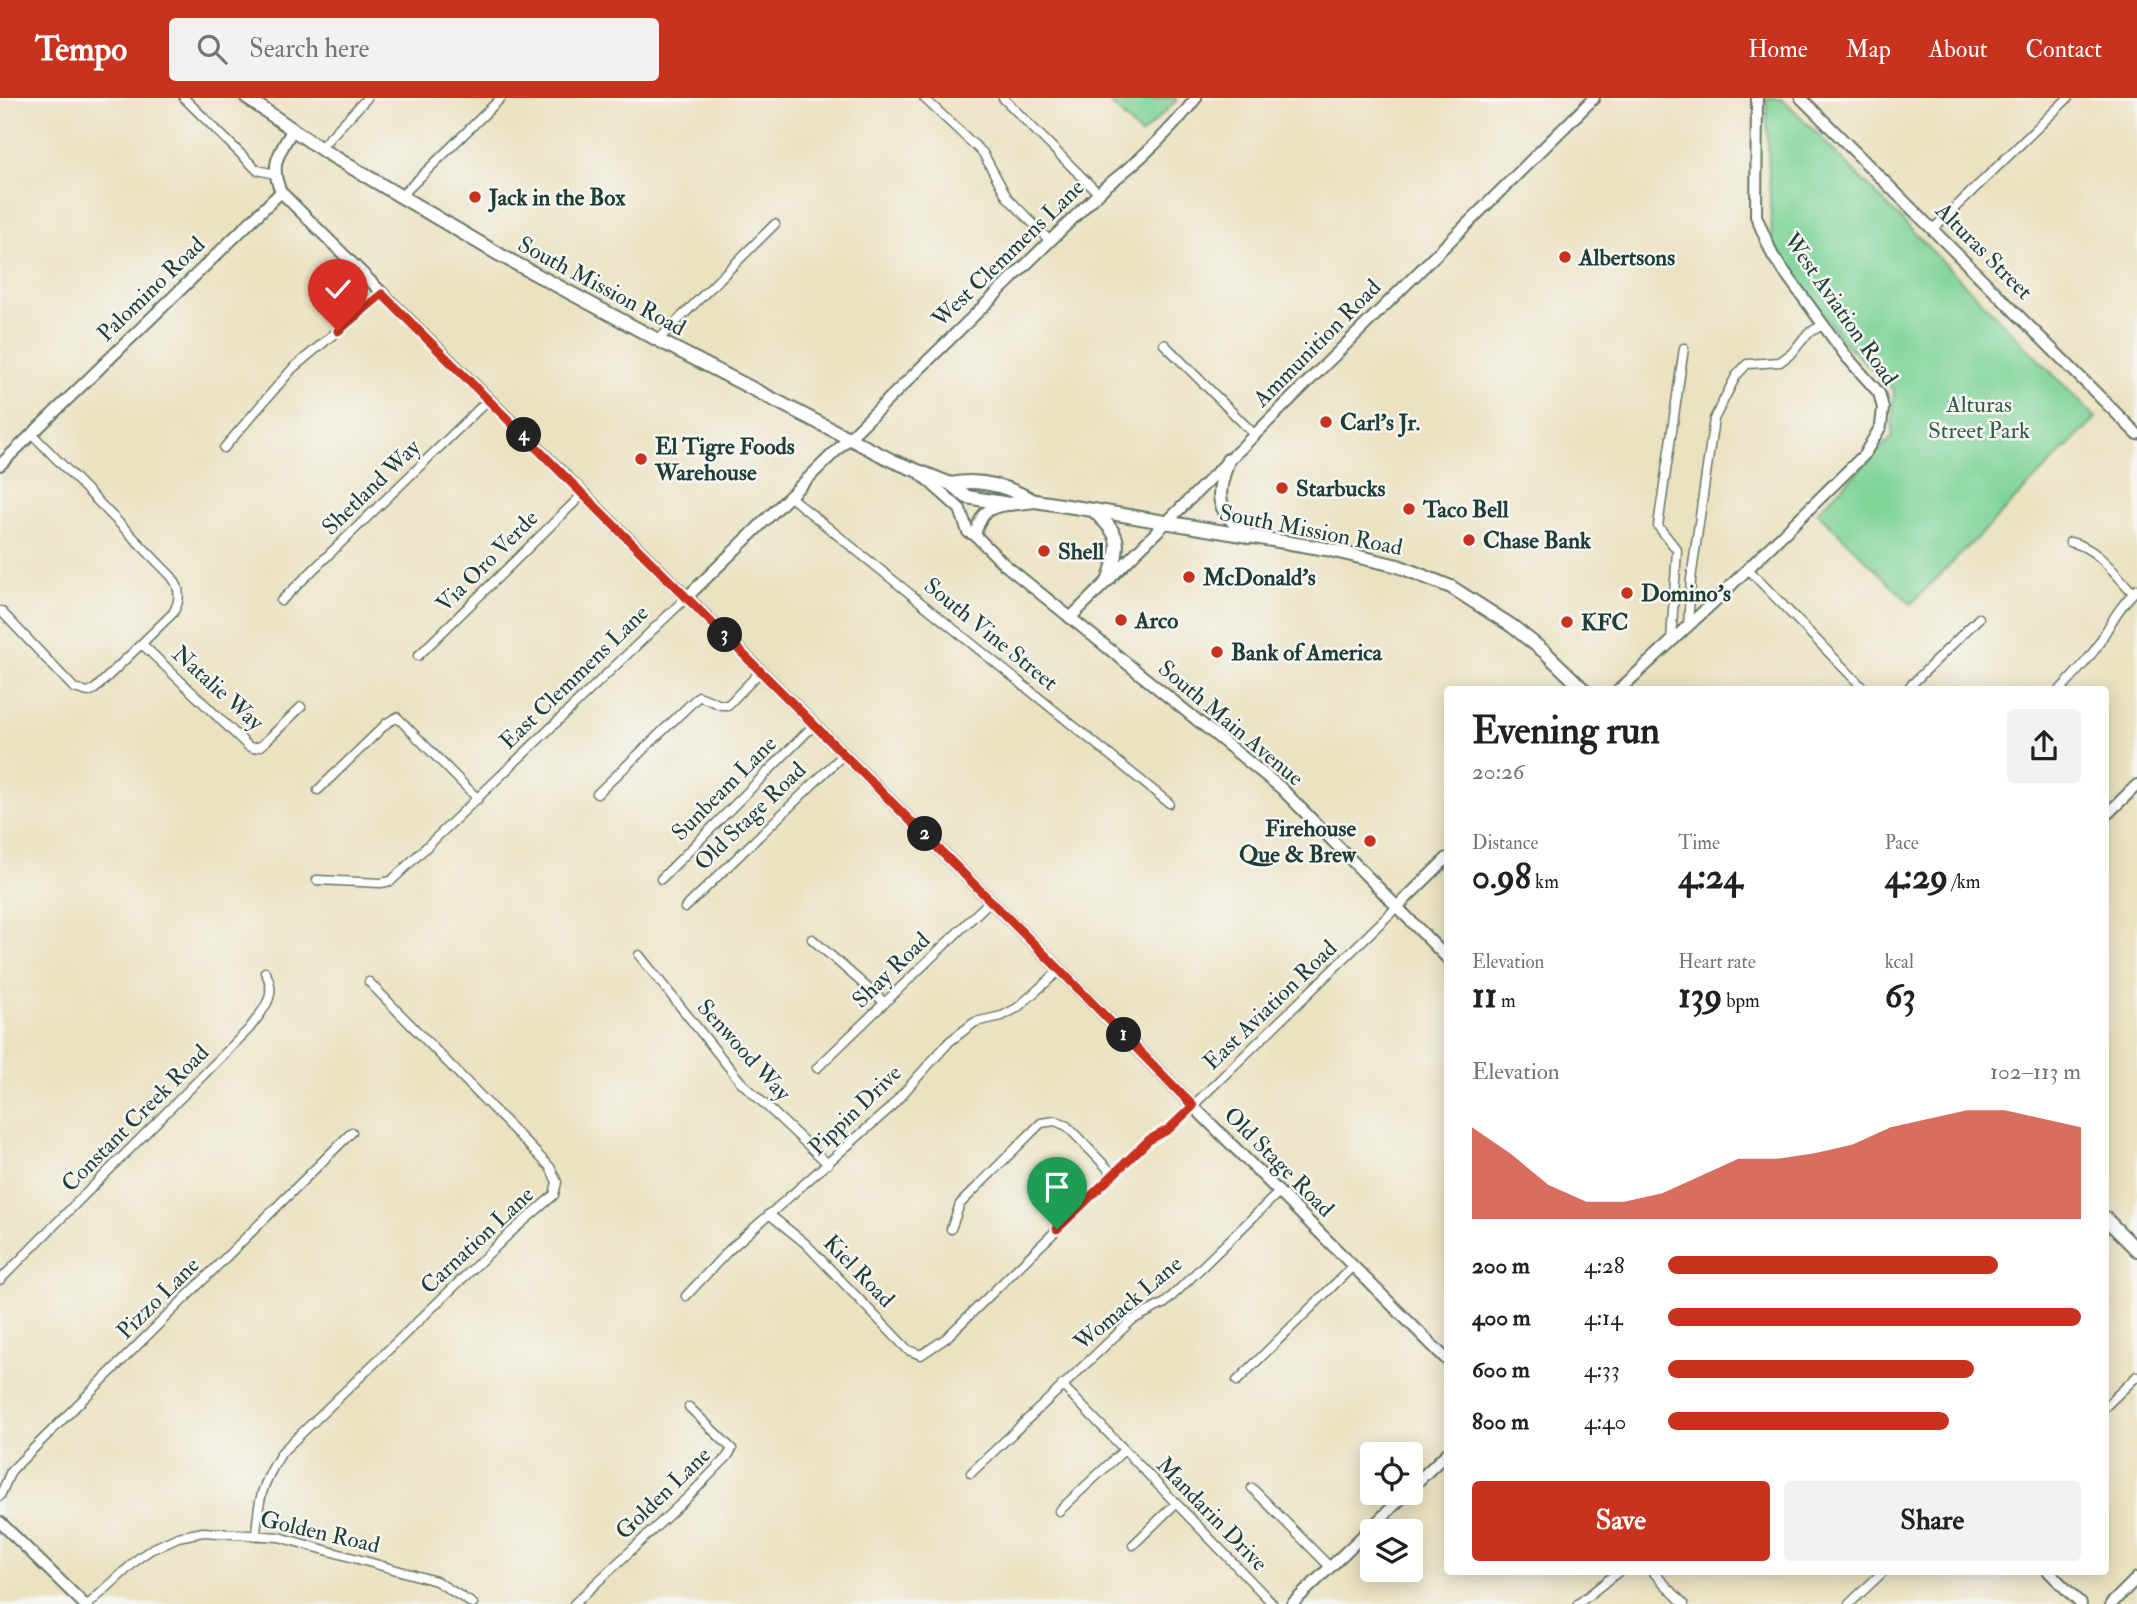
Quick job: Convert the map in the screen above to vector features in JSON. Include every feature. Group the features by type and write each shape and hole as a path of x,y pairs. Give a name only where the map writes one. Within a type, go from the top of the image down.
{"main road":[{"name":"South Mission Road","path":"247,98 320,148 500,255 848,438 951,484 967,496 1009,504 1035,501 1093,510 1365,557 1398,566 1451,587 1512,626 1535,643 1580,686"},
{"path":"1228,460 1219,497 1233,522 1250,537"},
{"name":"South Mission Road","path":"951,484 969,480 1014,490 1035,501"},
{"path":"1093,510 1112,528 1117,538 1118,546 1109,579"},
{"path":"2109,1222 2137,1250"}],"street":[{"path":"184,98 257,170 275,174"},
{"path":"320,148 367,98"},
{"path":"400,197 501,98"},
{"path":"924,98 983,153 1007,197 1050,241"},
{"path":"1003,98 1099,194"},
{"name":"West Clemmens Lane","path":"848,438 1099,194 1139,161 1196,98"},
{"name":"Ammunition Road","path":"1070,618 1594,98"},
{"name":"West Aviation Road","path":"1623,686 1864,455 1881,426 1883,408 1879,393 1846,356 1773,256 1756,216 1757,98"},
{"name":"Alturas Street","path":"1801,98 2137,434"},
{"path":"1933,229 2067,98"},
{"path":"281,192 274,167 293,129"},
{"name":"Old Stage Road","path":"281,192 991,900 1444,1357"},
{"name":"Palomino Road","path":"0,465 281,192"},
{"path":"658,340 775,224"},
{"path":"224,448 293,368 382,294"},
{"path":"1688,626 1714,419 1736,376 1747,364 1780,362 1792,353 1808,333 1823,325"},
{"path":"1164,344 1254,434"},
{"path":"1671,641 1678,550 1658,526 1684,348"},
{"name":"Shetland Way","path":"281,601 488,400"},
{"path":"1,611 74,688 83,692 95,689 142,644 173,613 179,600 178,586 171,576 32,434"},
{"name":"East Clemmens Lane","path":"478,799 848,438"},
{"name":"South Main Avenue","path":"920,472 960,509 968,532 975,535 1004,564 1281,788 1444,955"},
{"name":"Via Oro Verde","path":"418,656 583,494"},
{"name":"South Vine Street","path":"789,496 1169,803"},
{"path":"975,535 979,518 985,512 1009,504"},
{"path":"2064,686 2079,671 2096,648 2116,612 2135,591 2092,550 2082,544 2070,542"},
{"path":"1747,568 1861,686"},
{"path":"1910,686 1979,618"},
{"name":"Natalie Way","path":"142,644 251,747 261,746 300,707"},
{"path":"597,794 699,696 728,705 761,671"},
{"path":"317,880 381,883 391,881 478,799 397,717 387,723 318,790"},
{"name":"Sunbeam Lane","path":"661,879 815,724"},
{"name":"Old Stage Road","path":"685,908 844,754"},
{"path":"2109,812 2137,785"},
{"path":"1398,907 1444,861"},
{"name":"Shay Road","path":"817,1068 991,900"},
{"name":"East Aviation Road","path":"921,1355 945,1339 1149,1140 1169,1129 1398,907"},
{"path":"812,939 885,1003"},
{"name":"Senwood Way","path":"639,955 740,1082 828,1164"},
{"name":"Pippin Drive","path":"686,1296 729,1250 889,1109 950,1041 975,1022 1002,1016 1017,1008 1060,970"},
{"name":"Constant Creek Road","path":"0,1280 236,1044 269,1003 272,988 265,972"},
{"name":"Carnation Lane","path":"256,1536 257,1507 265,1479 282,1452 510,1233 554,1195 557,1182 550,1167 369,982"},
{"path":"951,1229 960,1204 1041,1123 1055,1121 1067,1126 1113,1174"},
{"name":"Pizzo Lane","path":"0,1496 11,1471 352,1132"},
{"name":"Womack Lane","path":"971,1473 1132,1320 1165,1303 1279,1192"},
{"name":"Kiel Road","path":"769,1214 806,1244 908,1350 921,1355"},
{"path":"1237,1381 1353,1266"},
{"path":"2109,1402 2137,1376"},
{"name":"Mandarin Drive","path":"1062,1385 1273,1604"},
{"name":"Golden Lane","path":"574,1604 689,1496 732,1449 689,1407"},
{"name":"Mandarin Drive","path":"1059,1511 1123,1451"},
{"path":"1423,1476 1444,1456"},
{"path":"1252,1488 1331,1567"},
{"path":"1133,1545 1176,1503"},
{"path":"1292,1604 1394,1505"},
{"path":"0,1522 87,1604"},
{"name":"Golden Road","path":"87,1604 152,1549 178,1537 203,1532 279,1537 436,1581 473,1604"},
{"path":"1578,1604 1614,1575"},
{"path":"1656,1575 1684,1604"},
{"path":"1849,1604 1880,1575"},
{"path":"2052,1575 2081,1604"},
{"path":"2111,1604 2137,1578"}],"green space":[{"path":"1105,98 1175,98 1177,100 1141,135"},
{"name":"Alturas Street Park","path":"1766,98 1782,98 2096,418 1911,604 1817,512 1892,437 1894,390 1845,344 1772,243"}],"place":[{"name":"Jack in the Box","path":"475,197"},
{"name":"Albertsons","path":"1565,257"},
{"name":"Carl's Jr.","path":"1326,422"},
{"name":"El Tigre Foods Warehouse","path":"641,459"},
{"name":"Starbucks","path":"1282,488"},
{"name":"Taco Bell","path":"1409,509"},
{"name":"Chase Bank","path":"1469,540"},
{"name":"Shell","path":"1044,551"},
{"name":"McDonald's","path":"1189,577"},
{"name":"Domino's","path":"1627,593"},
{"name":"Arco","path":"1121,620"},
{"name":"KFC","path":"1567,622"},
{"name":"Bank of America","path":"1217,652"},
{"name":"Firehouse Que & Brew","path":"1370,841"}],"route":[{"path":"338,331 382,294 1193,1106 1169,1129 1149,1140 1057,1229"}]}
